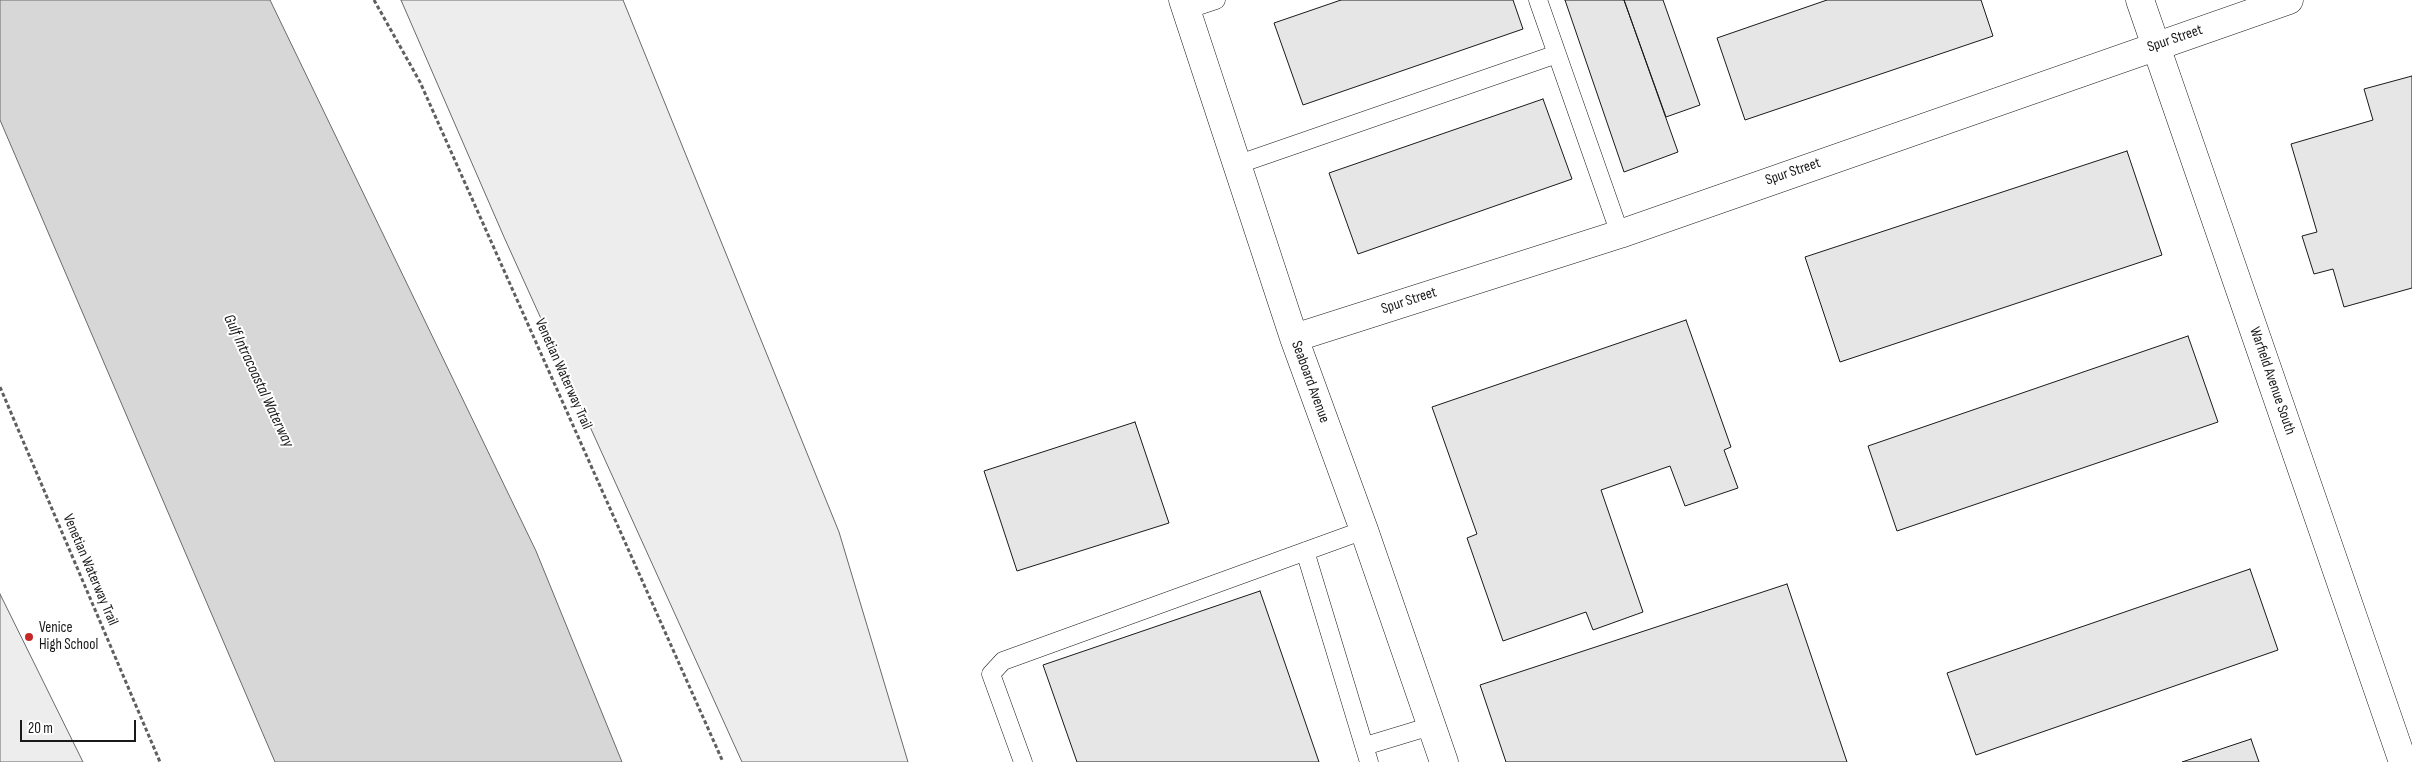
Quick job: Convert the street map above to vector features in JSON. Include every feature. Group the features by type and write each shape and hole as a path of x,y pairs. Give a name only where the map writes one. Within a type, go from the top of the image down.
{"street":[{"name":"Warfield Avenue South","path":"2140,0 2403,762"},
{"name":"Spur Street","path":"1294,338 1620,234 2289,0"},
{"name":"Seaboard Avenue","path":"1185,5 1239,164 1294,338 1364,530 1444,762"}],"lane":[{"path":"1185,5 1216,0"},
{"path":"1538,0 1620,234"},
{"path":"1239,164 1557,54"},
{"path":"1024,762 991,674 1003,662 1364,530"},
{"path":"1305,551 1367,754 1431,726"}],"path":[{"name":"Venetian Waterway Trail","path":"374,0 420,82 723,762"},
{"name":"Venetian Waterway Trail","path":"0,387 160,762"}],"shaded area":[{"path":"401,0 623,0 839,532 908,762 742,762 504,237"},
{"path":"0,594 83,762 0,762"}],"water":[{"name":"Gulf Intracoastal Waterway","path":"0,0 270,0 536,551 622,762 275,762 0,120"}],"building":[{"path":"1341,0 1513,0 1523,29 1303,105 1274,23"},
{"path":"1565,0 1624,0 1678,152 1624,172"},
{"path":"1624,0 1663,0 1700,105 1666,117"},
{"path":"1827,0 1981,0 1993,36 1745,120 1717,38"},
{"path":"2412,76 2412,288 2344,307 2333,269 2314,274 2302,236 2317,232 2291,144 2373,120 2364,89"},
{"path":"1543,99 1572,179 1358,254 1329,173"},
{"path":"2127,151 2162,255 1840,362 1805,257"},
{"path":"1686,320 1731,447 1724,450 1738,488 1685,506 1670,466 1601,490 1643,612 1593,630 1586,612 1503,641 1467,538 1477,534 1432,407"},
{"path":"2188,336 2218,422 1897,531 1868,446"},
{"path":"1135,422 1169,523 1017,571 984,471"},
{"path":"2250,569 2278,650 1976,755 1947,673"},
{"path":"1787,584 1847,762 1506,762 1480,685"},
{"path":"1260,591 1319,762 1077,762 1043,665"},
{"path":"2251,739 2259,762 2182,762"}],"place":[{"name":"Venice High School","path":"29,637"}]}
